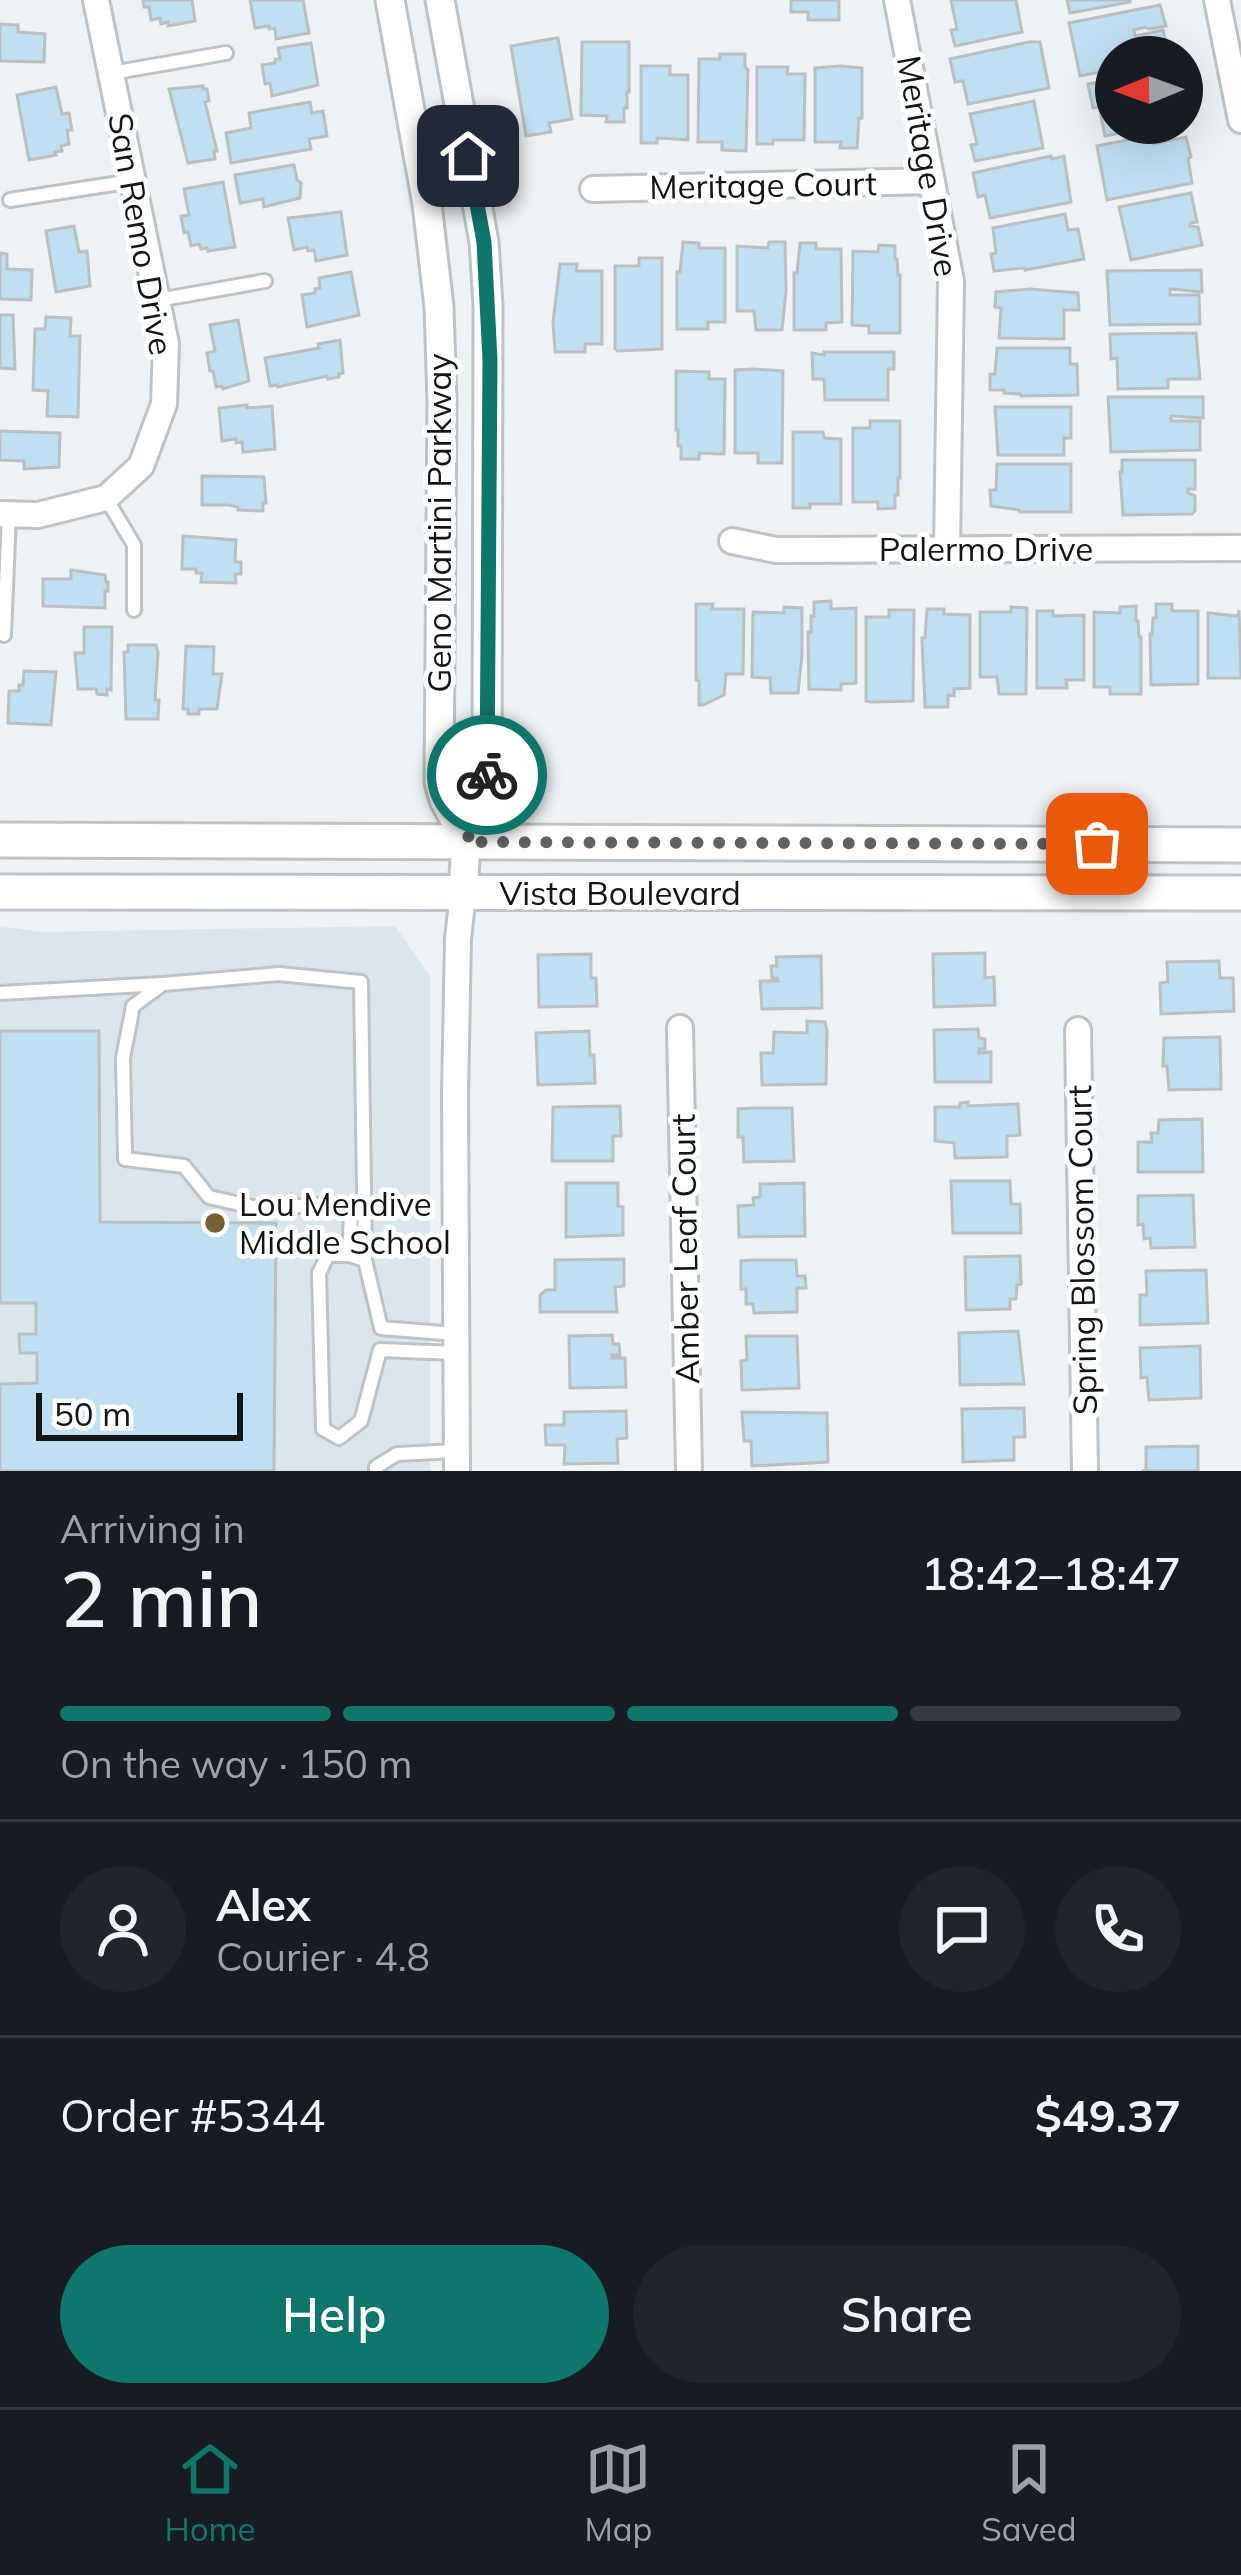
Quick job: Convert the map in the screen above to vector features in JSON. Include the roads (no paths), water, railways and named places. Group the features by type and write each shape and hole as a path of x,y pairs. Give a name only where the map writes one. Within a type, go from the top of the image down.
{"main road":[{"name":"Vista Boulevard","path":"0,840 1241,845"},
{"name":"Vista Boulevard","path":"0,892 1241,893"}],"street":[{"name":"San Remo Drive","path":"97,0 166,344 164,404 141,466 106,498"},
{"name":"Geno Martini Parkway","path":"390,0 436,265 442,401 438,765 444,800 466,842"},
{"name":"Geno Martini Parkway","path":"440,0 484,242 490,360 487,781 466,842"},
{"name":"Meritage Drive","path":"897,0 951,281 947,548"},
{"path":"1217,0 1241,120"},
{"name":"Meritage Court","path":"593,189 932,181"},
{"path":"5,514 38,514 106,498"},
{"name":"Palermo Drive","path":"732,541 776,550 1241,548"},
{"path":"457,1461 455,1072 466,842"},
{"name":"Amber Leaf Court","path":"680,1028 689,1471"},
{"name":"Spring Blossom Court","path":"1078,1030 1085,1471"}],"lane":[{"path":"112,73 226,53"},
{"path":"10,200 133,180"},
{"path":"157,301 265,281"},
{"path":"106,498 134,545 134,610"},
{"path":"4,635 5,514"},
{"path":"0,994 279,974 362,982 365,1260 381,1328 380,1350 361,1421 339,1438 323,1430 319,1273 328,1255 365,1260"},
{"path":"163,985 133,1006 123,1058 125,1159 184,1166 209,1197 257,1208 346,1204 351,1215 349,1255"},
{"path":"381,1328 456,1343"},
{"path":"380,1350 456,1343"},
{"path":"376,1471 397,1454 457,1461"}],"place":[{"name":"Lou Mendive Middle School","path":"215,1223"}]}
